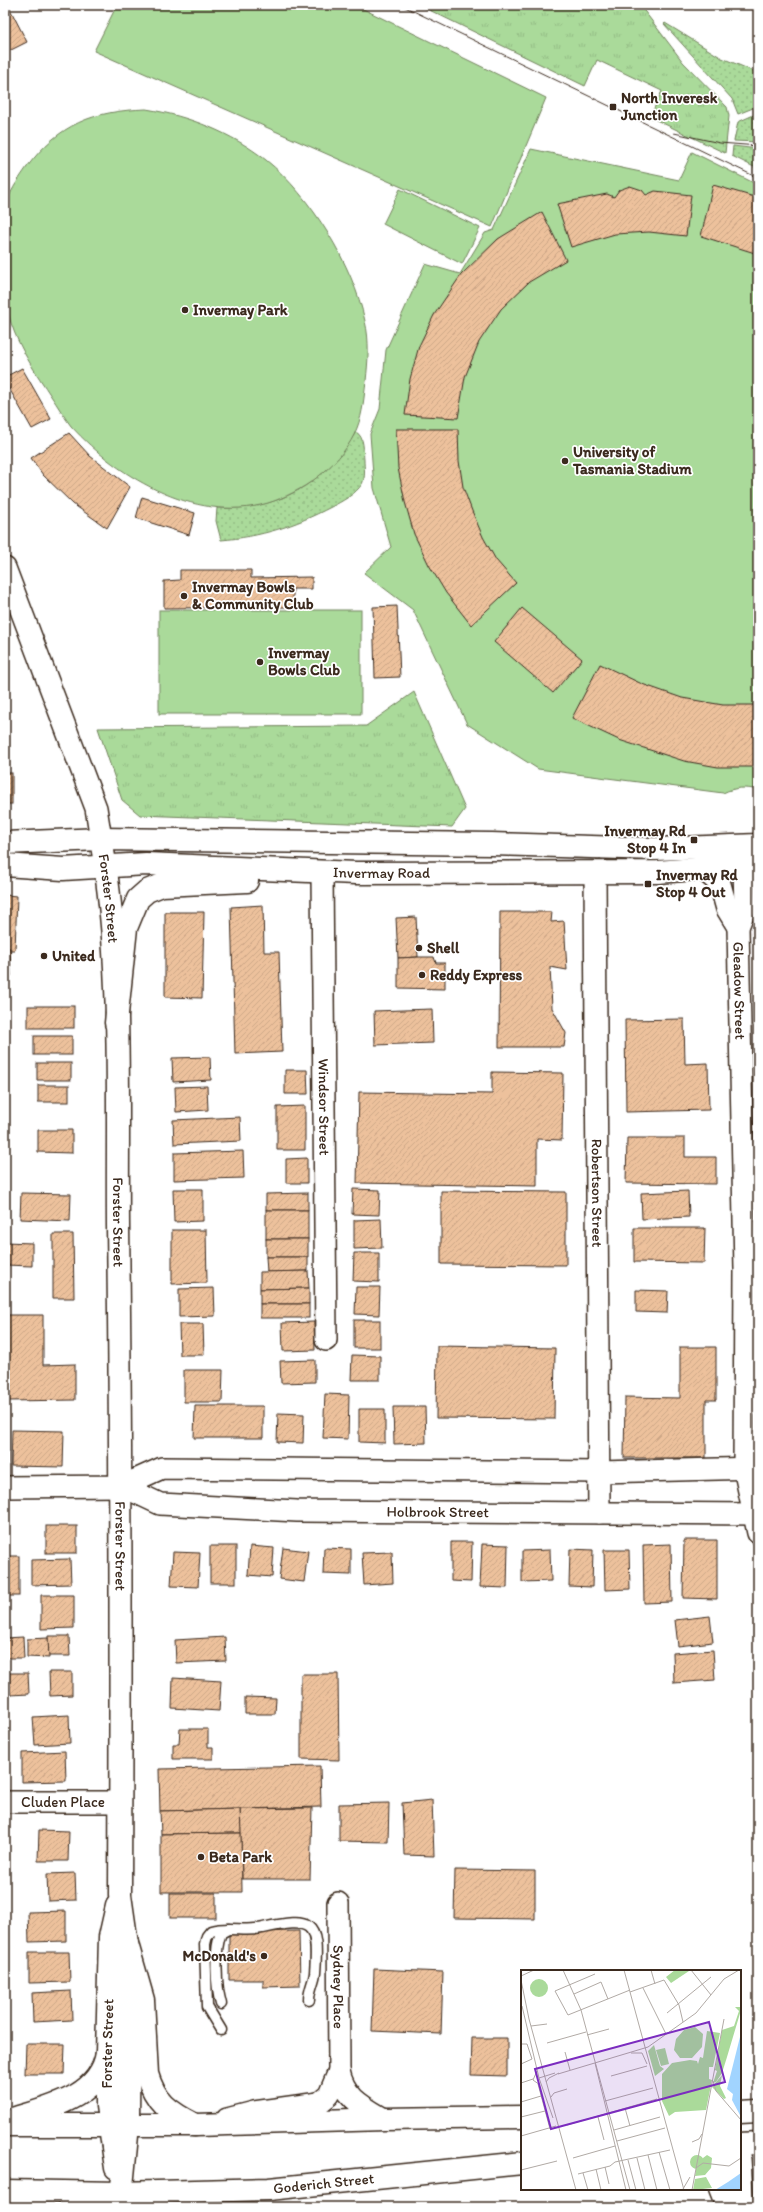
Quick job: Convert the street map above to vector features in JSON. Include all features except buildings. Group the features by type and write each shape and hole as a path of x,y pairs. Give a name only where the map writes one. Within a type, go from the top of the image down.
{"main road":[{"name":"Invermay Road","path":"5,843 101,839 469,844 655,849 751,855"},
{"name":"Forster Street","path":"101,839 110,889 116,1023 122,1486 120,1895 127,1944 118,2125 120,2200"},
{"name":"Invermay Road","path":"5,865 63,869 146,864 311,873 595,873 658,872 703,869 751,855"},
{"path":"116,1023 126,928 138,899 147,891 162,885 236,883 311,873"},
{"name":"Forster Street","path":"118,2125 107,2053 110,1937 120,1895"},
{"path":"127,1944 143,2000 147,2074 150,2084 167,2109 205,2124"},
{"path":"5,2121 57,2104 83,2091 100,2074 106,2063 107,2053"},
{"path":"741,2112 758,2112"},
{"path":"5,2125 205,2124 384,2118 521,2117"},
{"path":"741,2144 758,2143"},
{"name":"Goderich Street","path":"14,2192 120,2200 269,2190 521,2163"},
{"path":"197,2207 269,2190"},
{"path":"721,2190 728,2207"},
{"path":"14,2192 65,2207"}],"street":[{"name":"Forster Street","path":"5,568 96,808 101,839"},
{"name":"Gleadow Street","path":"751,855 745,909 738,927 752,1269 751,1468 757,1520"},
{"name":"Gleadow Street","path":"703,869 720,884 727,909 738,927"},
{"name":"Windsor Street","path":"311,873 326,1340"},
{"name":"Robertson Street","path":"595,873 599,1513"},
{"name":"Holbrook Street","path":"5,1487 122,1486 162,1468 599,1472 751,1468"},
{"name":"Holbrook Street","path":"122,1486 160,1504 297,1512 599,1513 757,1520"},
{"name":"Cluden Place","path":"5,1802 120,1802"},
{"name":"Sydney Place","path":"338,1903 339,2071 345,2090 352,2099 384,2118"},
{"name":"Sydney Place","path":"205,2124 254,2112 319,2103 330,2095 339,2071"},
{"path":"741,2175 743,2207"}],"lane":[{"path":"221,2030 207,2007 205,1944 207,1936 211,1931 228,1929 262,1929 283,1923 296,1922 306,1925 312,1929 314,1936 314,1974 309,1988 309,2000"},
{"path":"221,2004 218,1989 218,1941 221,1933 228,1929"}],"green space":[{"path":"117,5 355,5 546,98 492,227 94,51"},
{"path":"419,5 638,5 683,62 727,107 729,116 725,153 650,117 662,91 597,60 585,86"},
{"path":"665,23 722,58 758,73 758,106 738,114 732,99 664,24"},
{"name":"Invermay Park","path":"146,109 194,121 224,134 253,150 283,175 299,192 328,233 351,277 359,299 367,328 368,351 363,405 357,428 343,452 323,473 287,496 274,501 247,507 219,508 191,503 164,493 137,480 113,464 91,446 68,423 29,361 19,343 11,323 5,290 4,221 6,203 17,182 39,152 65,130 93,117 127,110"},
{"path":"758,113 758,142 734,141 738,122"},
{"path":"733,146 758,149 758,169 732,156"},
{"name":"University of Tasmania Stadium","path":"531,149 679,180 692,152 758,185 758,790 740,788 723,793 538,769 467,724 413,610 364,573 391,547 374,488 370,434 380,409 386,350 425,264 460,274 485,233 494,230"},
{"path":"400,189 480,228 462,264 383,224"},
{"path":"356,432 361,437 363,444 364,475 362,484 352,494 318,514 277,530 221,540 216,521 217,508 239,508 260,505 297,491 314,480 330,466 344,450"},
{"name":"Invermay Bowls Club","path":"159,610 361,610 361,714 159,714"},
{"path":"414,692 465,809 452,827 140,815 122,800 98,728 366,726"}],"tram line":[{"path":"401,5 758,178"},
{"path":"674,133 720,143 758,146"}],"place":[{"name":"North Inveresk Junction","path":"613,107"},
{"name":"Invermay Park","path":"185,310"},
{"name":"University of Tasmania Stadium","path":"565,461"},
{"name":"Invermay Bowls & Community Club","path":"184,596"},
{"name":"Invermay Bowls Club","path":"260,662"},
{"name":"Invermay Rd Stop 4 In","path":"694,840"},
{"name":"Invermay Rd Stop 4 Out","path":"648,884"},
{"name":"Shell","path":"419,948"},
{"name":"United","path":"44,956"},
{"name":"Reddy Express","path":"422,975"},
{"name":"Beta Park","path":"201,1857"},
{"name":"McDonald's","path":"264,1956"}]}
